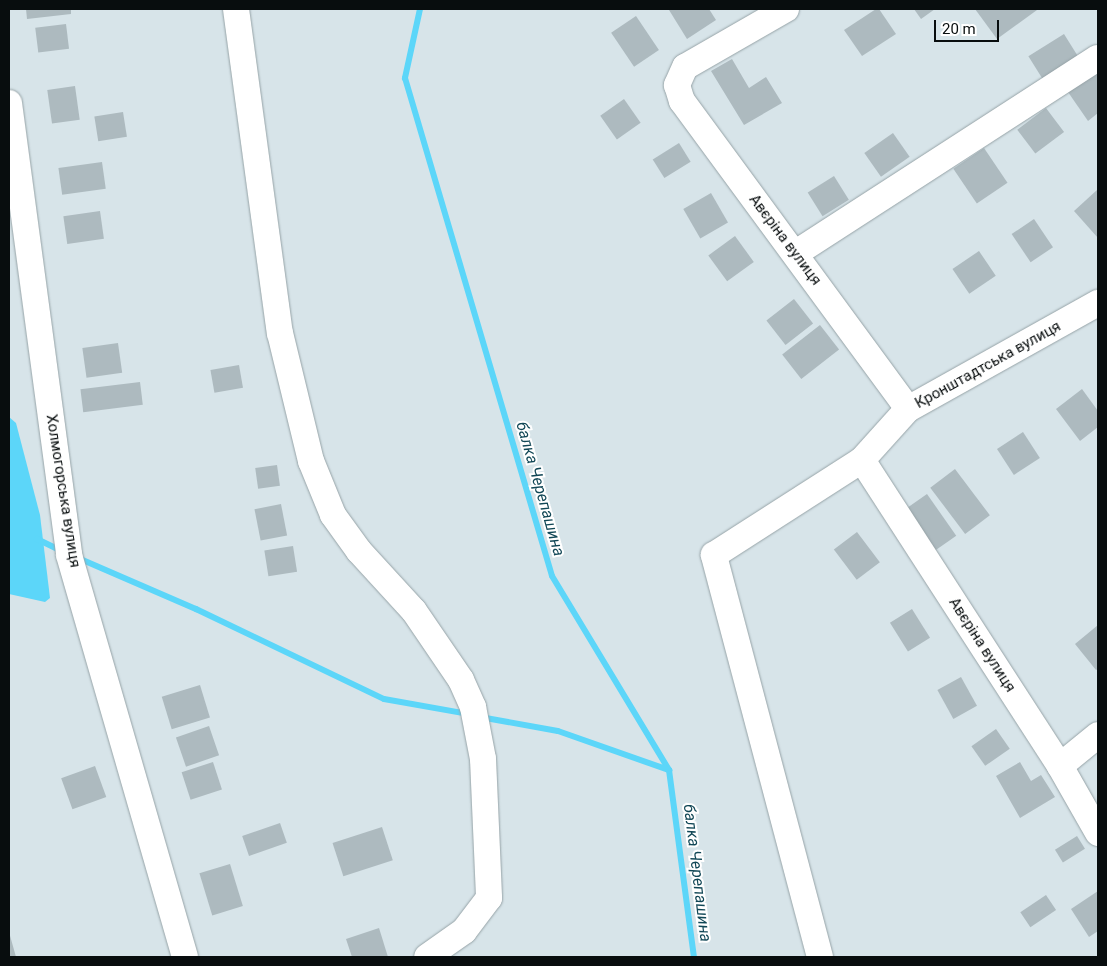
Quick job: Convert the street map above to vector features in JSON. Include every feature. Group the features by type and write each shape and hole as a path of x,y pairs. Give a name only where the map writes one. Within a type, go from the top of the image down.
{"street":[{"path":"236,9 280,333 311,461 333,515 359,551 414,611 461,680 473,707 482,759 488,898 464,931 426,957"},
{"name":"Авєріна вулиця","path":"786,9 685,67 677,85 682,101 908,409"},
{"path":"796,254 1098,58"},
{"name":"Холмогорська вулиця","path":"9,103 69,555 185,957"},
{"name":"Кронштадтська вулиця","path":"820,957 714,556 862,460 908,409 1098,303"},
{"name":"Авєріна вулиця","path":"862,460 1060,766 1098,833"},
{"path":"1060,766 1098,735"}],"water":[{"path":"9,417 16,423 40,515 50,598 45,602 9,594"}],"building":[{"path":"26,9 71,9 71,14 27,19"},
{"path":"709,9 716,20 687,39 669,10"},
{"path":"876,9 879,9 896,34 862,56 844,30"},
{"path":"914,9 935,9 921,19"},
{"path":"975,9 1036,9 1037,10 997,39"},
{"path":"636,16 659,50 634,67 611,33"},
{"path":"66,24 69,49 38,53 35,28"},
{"path":"1064,34 1078,56 1042,78 1028,56"},
{"path":"732,59 749,88 766,77 782,103 744,125 711,71"},
{"path":"1097,72 1098,113 1088,121 1068,92"},
{"path":"75,86 80,120 52,124 47,90"},
{"path":"624,99 641,123 617,139 600,116"},
{"path":"1046,108 1064,132 1035,154 1017,130"},
{"path":"123,112 127,137 98,141 94,117"},
{"path":"893,133 910,157 881,177 864,153"},
{"path":"679,143 691,162 664,178 653,159"},
{"path":"984,148 1007,183 977,204 953,169"},
{"path":"102,162 106,189 62,195 58,168"},
{"path":"834,176 849,200 823,216 808,192"},
{"path":"1098,191 1098,238 1074,211"},
{"path":"711,193 728,222 700,238 683,209"},
{"path":"100,211 104,239 67,244 63,216"},
{"path":"1034,219 1053,247 1031,262 1012,234"},
{"path":"735,236 754,262 727,281 708,255"},
{"path":"979,251 996,276 969,294 952,269"},
{"path":"794,299 813,323 786,345 766,321"},
{"path":"820,325 839,349 801,379 782,355"},
{"path":"118,343 122,373 87,378 82,348"},
{"path":"239,365 243,388 214,393 210,370"},
{"path":"140,382 143,405 83,412 80,389"},
{"path":"1082,389 1098,411 1098,427 1080,441 1056,409"},
{"path":"1023,432 1040,458 1014,475 997,449"},
{"path":"277,465 280,486 258,489 255,468"},
{"path":"955,469 990,515 965,534 930,488"},
{"path":"927,494 956,536 933,552 904,510"},
{"path":"281,504 287,535 261,541 254,509"},
{"path":"857,532 880,562 857,580 834,549"},
{"path":"293,546 297,572 268,576 264,551"},
{"path":"912,609 930,638 908,652 890,623"},
{"path":"1098,625 1098,669 1096,670 1075,644"},
{"path":"961,677 977,706 953,719 937,690"},
{"path":"200,685 210,718 172,729 162,697"},
{"path":"209,726 219,755 186,767 176,737"},
{"path":"996,729 1010,749 985,766 971,746"},
{"path":"213,762 222,790 191,800 182,772"},
{"path":"1020,762 1031,781 1041,775 1055,797 1020,818 996,776"},
{"path":"95,766 106,797 72,809 61,778"},
{"path":"280,823 287,843 249,856 242,836"},
{"path":"382,827 393,860 343,876 333,843"},
{"path":"1077,836 1085,849 1063,862 1055,850"},
{"path":"230,864 243,906 212,915 199,873"},
{"path":"1098,891 1098,931 1089,937 1071,909"},
{"path":"1046,895 1056,910 1030,927 1020,912"},
{"path":"379,928 388,957 352,957 346,939"},
{"path":"9,932 16,957 9,957"}],"waterway":[{"name":"балка Черепашина","path":"420,9 405,78 552,576 669,770 694,957"},
{"path":"37,539 62,551"},
{"path":"78,558 196,609 384,699 468,714"},
{"path":"480,717 558,731 669,770"}]}
